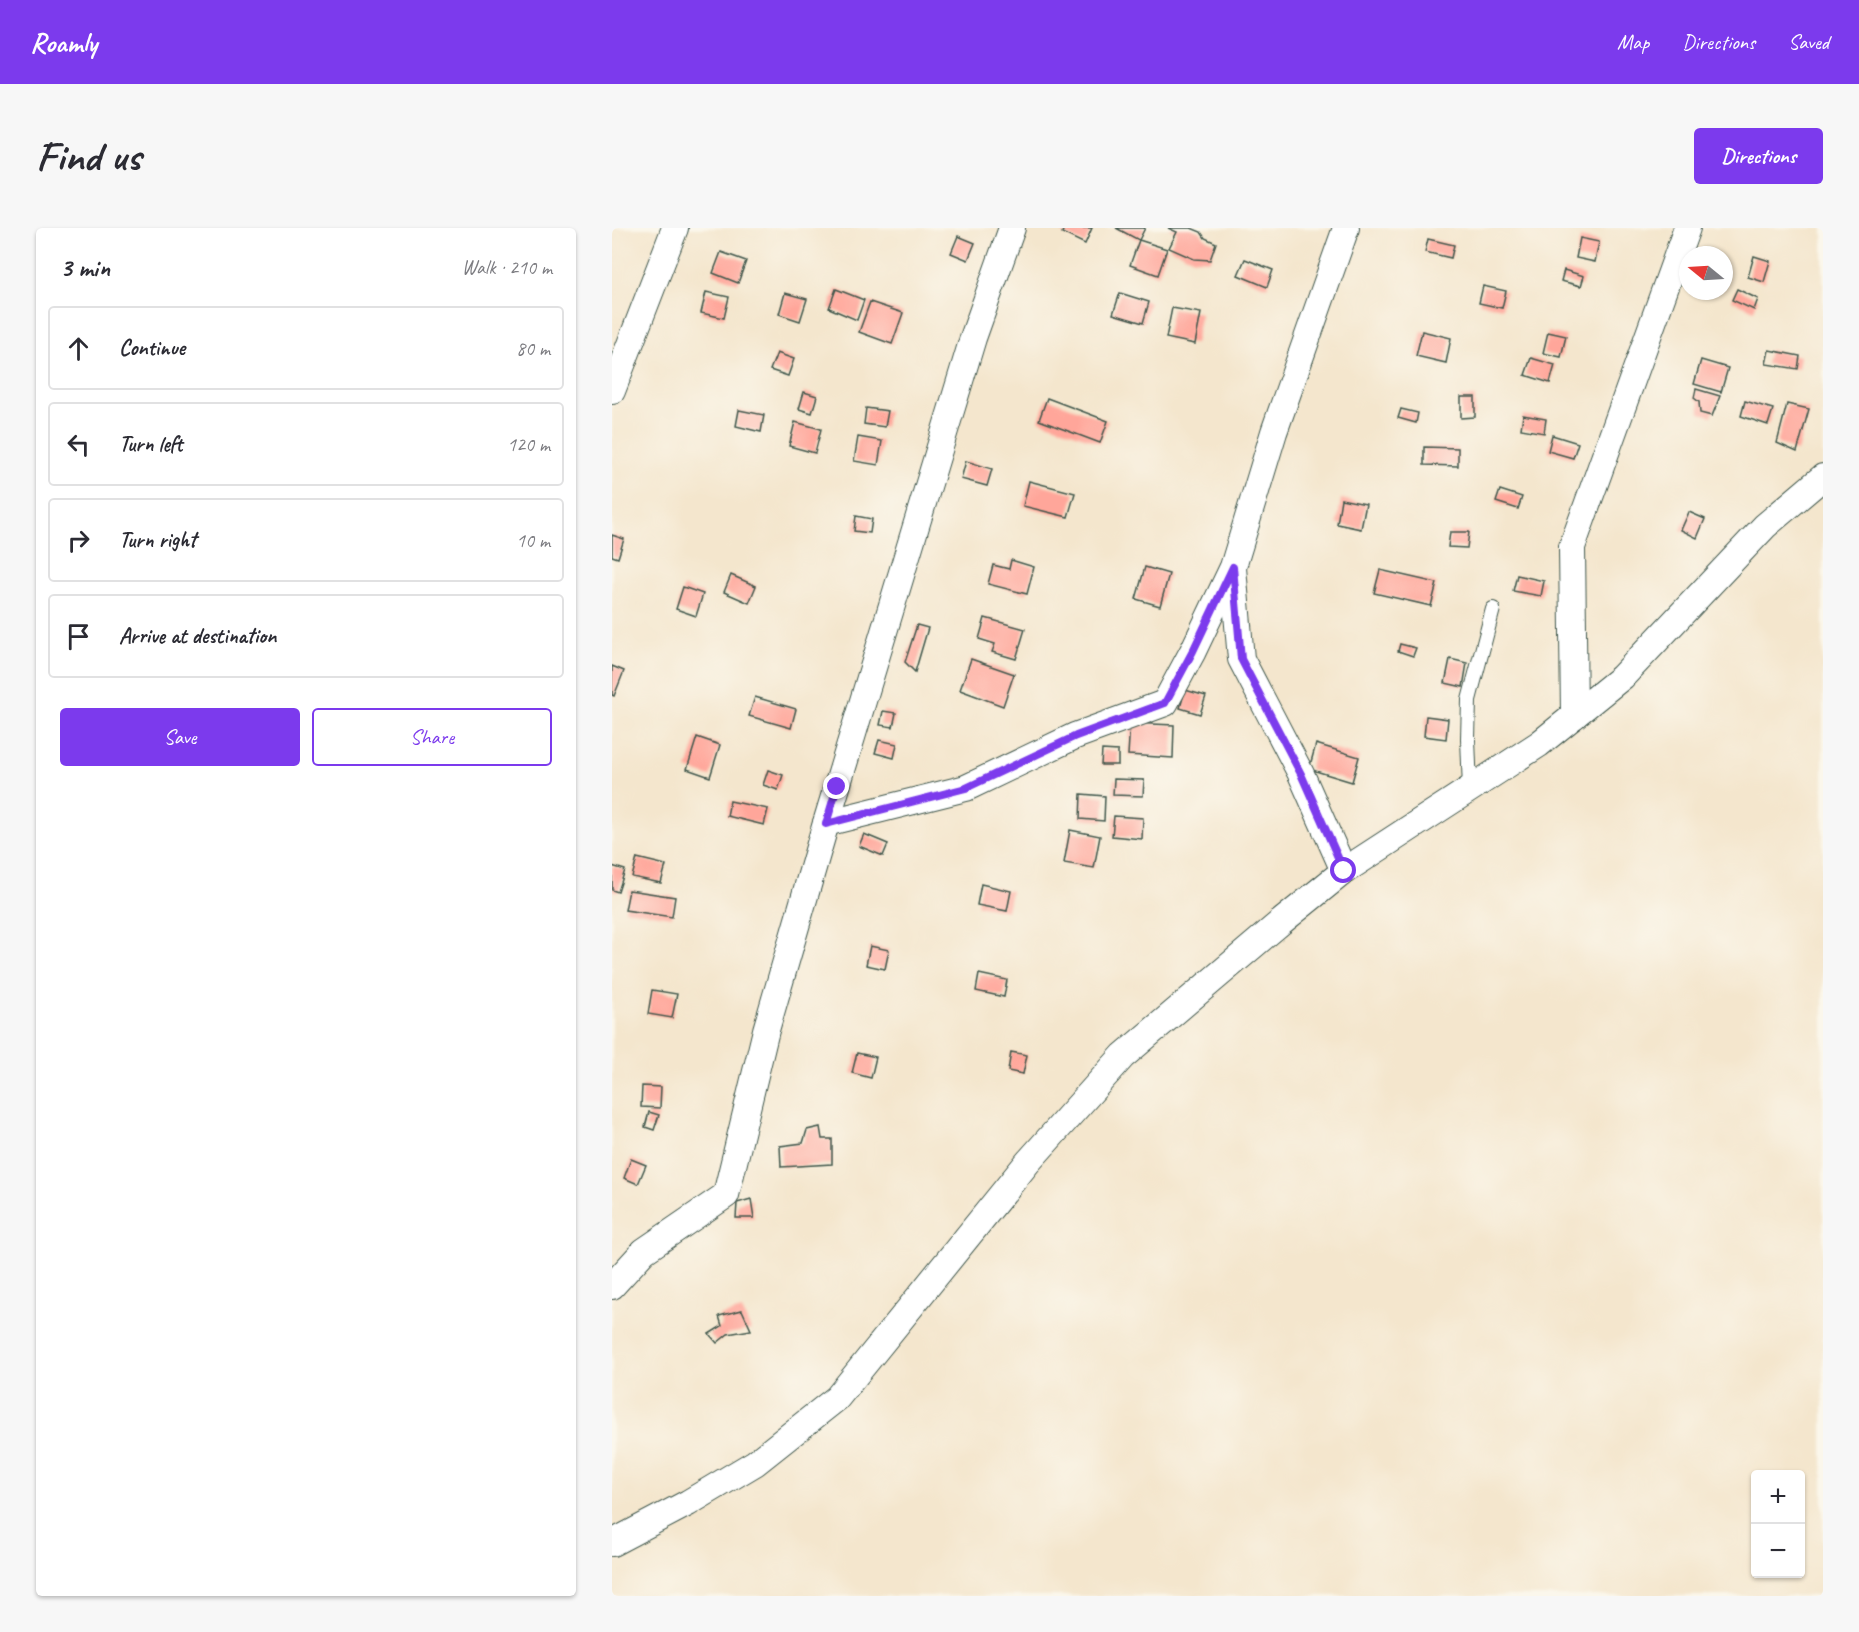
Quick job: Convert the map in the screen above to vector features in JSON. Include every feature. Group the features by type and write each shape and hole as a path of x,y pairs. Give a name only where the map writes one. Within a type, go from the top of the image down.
{"street":[{"path":"612,392 675,228"},
{"path":"612,1286 644,1251 726,1195 766,1030 826,824 973,338 1012,228"},
{"path":"826,824 966,788 1076,736 1165,703 1233,567 1274,432 1346,228"},
{"path":"1574,716 1572,547 1687,228"},
{"path":"612,1543 688,1503 755,1463 837,1398 1028,1162 1123,1056 1344,871 1539,744 1622,677 1765,526 1823,477"},
{"path":"1233,567 1241,659 1301,774 1344,871"}],"lane":[{"path":"1470,789 1469,700 1493,609"}],"building":[{"path":"1064,228 1092,228 1085,244 1062,233"},
{"path":"1116,228 1145,228 1139,240"},
{"path":"1168,228 1191,228 1216,243 1210,260 1194,259 1169,248 1177,232"},
{"path":"958,236 975,243 968,260 951,253"},
{"path":"1580,238 1599,242 1595,262 1576,258"},
{"path":"1428,239 1454,245 1451,258 1425,252"},
{"path":"1139,240 1167,249 1158,275 1130,265"},
{"path":"721,252 746,261 738,283 713,273"},
{"path":"1754,256 1770,261 1764,282 1748,277"},
{"path":"1245,259 1273,270 1267,287 1238,275"},
{"path":"1564,270 1584,276 1581,286 1561,281"},
{"path":"1483,286 1506,291 1502,308 1479,303"},
{"path":"836,289 864,300 857,320 829,308"},
{"path":"1737,289 1758,299 1754,310 1732,300"},
{"path":"706,292 729,297 724,318 701,313"},
{"path":"785,293 807,299 800,321 779,314"},
{"path":"1120,293 1149,302 1143,323 1113,314"},
{"path":"870,302 903,313 892,344 859,332"},
{"path":"1172,308 1201,313 1195,344 1166,338"},
{"path":"1422,331 1451,338 1446,363 1416,356"},
{"path":"1548,332 1566,336 1561,357 1543,353"},
{"path":"1769,350 1800,356 1798,369 1766,364"},
{"path":"777,353 794,359 788,376 770,370"},
{"path":"1531,358 1555,365 1550,383 1525,375"},
{"path":"1701,360 1728,368 1721,392 1694,384"},
{"path":"1696,389 1720,396 1712,416 1700,413 1699,402 1694,398"},
{"path":"804,392 817,396 812,413 799,409"},
{"path":"1461,397 1475,397 1475,417 1461,418"},
{"path":"1047,398 1108,421 1100,443 1039,420"},
{"path":"1745,401 1773,409 1768,425 1741,416"},
{"path":"1787,404 1809,409 1797,452 1777,443"},
{"path":"866,408 888,411 885,427 864,424"},
{"path":"1401,409 1418,413 1416,423 1398,418"},
{"path":"739,410 764,415 761,432 736,426"},
{"path":"1523,415 1546,419 1544,433 1521,429"},
{"path":"795,422 821,429 815,453 789,446"},
{"path":"1552,435 1578,443 1573,458 1548,451"},
{"path":"858,437 882,441 878,465 854,461"},
{"path":"1424,447 1458,448 1458,466 1424,465"},
{"path":"966,461 992,469 987,486 961,479"},
{"path":"1029,481 1075,493 1068,517 1023,506"},
{"path":"1500,490 1522,497 1518,509 1496,502"},
{"path":"1341,499 1366,504 1361,529 1337,524"},
{"path":"1689,512 1705,519 1697,538 1681,530"},
{"path":"856,516 872,519 870,533 854,531"},
{"path":"1450,532 1469,532 1467,548 1448,547"},
{"path":"612,535 624,539 618,558 612,556"},
{"path":"1011,560 1034,567 1027,594 988,584 993,565 1009,569"},
{"path":"1145,567 1169,574 1160,606 1136,599"},
{"path":"1380,570 1437,583 1431,606 1374,593"},
{"path":"731,575 756,586 749,603 724,592"},
{"path":"1517,575 1544,581 1541,596 1513,591"},
{"path":"683,587 703,594 696,616 676,609"},
{"path":"985,618 1025,629 1016,659 992,652 995,644 979,639"},
{"path":"917,625 928,628 915,672 905,662"},
{"path":"1400,644 1416,648 1413,656 1398,651"},
{"path":"971,659 1014,674 1003,706 960,690"},
{"path":"1450,659 1467,663 1463,687 1445,683"},
{"path":"612,666 624,671 614,696 612,695"},
{"path":"1185,690 1206,696 1200,714 1180,708"},
{"path":"755,697 796,709 791,728 749,716"},
{"path":"883,711 896,713 893,727 880,725"},
{"path":"1426,716 1448,719 1446,739 1424,736"},
{"path":"1130,723 1174,725 1173,758 1128,755"},
{"path":"697,737 720,745 710,777 687,769"},
{"path":"879,740 897,744 894,758 875,753"},
{"path":"1316,744 1359,757 1352,782 1309,769"},
{"path":"1102,750 1118,751 1118,765 1101,765"},
{"path":"768,770 783,775 778,790 763,785"},
{"path":"1114,779 1144,780 1143,796 1113,795"},
{"path":"1081,794 1105,796 1104,821 1080,819"},
{"path":"730,801 768,809 764,825 727,816"},
{"path":"1114,816 1143,818 1142,839 1112,836"},
{"path":"1070,830 1100,836 1094,868 1064,863"},
{"path":"864,834 888,844 883,856 859,846"},
{"path":"637,858 666,865 661,883 632,877"},
{"path":"612,866 625,870 618,892 612,890"},
{"path":"981,884 1011,891 1007,911 977,905"},
{"path":"629,890 675,897 672,917 625,910"},
{"path":"870,946 889,950 885,969 866,965"},
{"path":"979,974 1007,980 1004,997 976,991"},
{"path":"652,990 677,994 672,1018 648,1014"},
{"path":"1011,1052 1027,1055 1023,1074 1008,1071"},
{"path":"857,1053 876,1057 871,1078 852,1073"},
{"path":"642,1086 661,1087 660,1108 641,1107"},
{"path":"649,1112 659,1115 654,1130 645,1127"},
{"path":"820,1127 822,1139 832,1139 832,1164 781,1167 780,1146 803,1143 807,1130"},
{"path":"631,1159 646,1165 638,1184 624,1178"},
{"path":"751,1199 754,1218 736,1218 737,1203"},
{"path":"742,1310 751,1330 728,1334 717,1343 709,1334 722,1326 719,1316"}],"route":[{"path":"837,787 826,824 966,788 1076,736 1165,703 1233,567 1241,659 1301,774 1344,871"}]}
